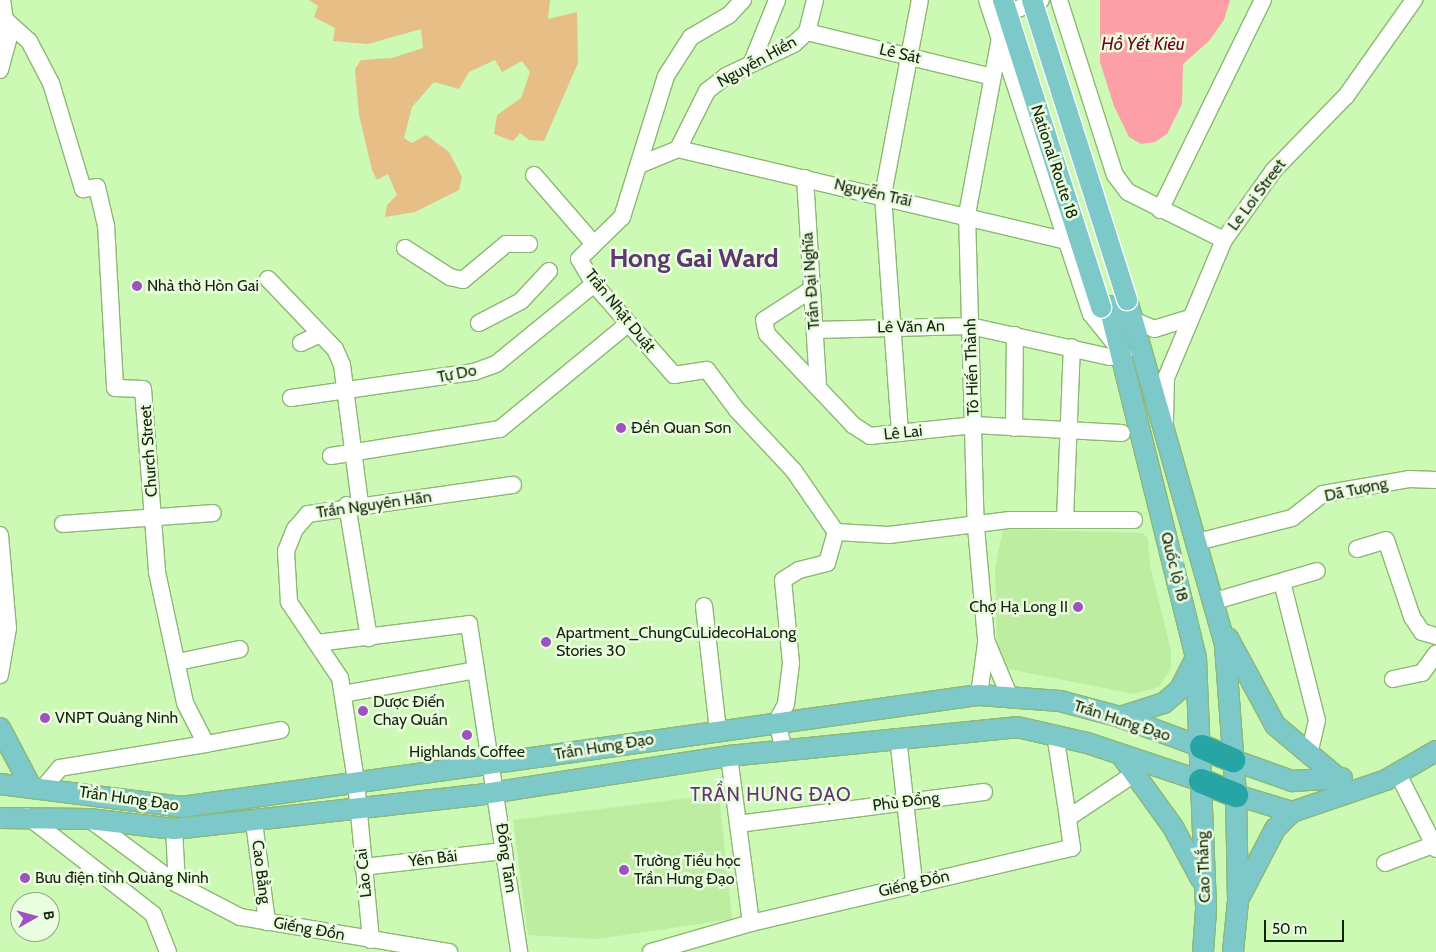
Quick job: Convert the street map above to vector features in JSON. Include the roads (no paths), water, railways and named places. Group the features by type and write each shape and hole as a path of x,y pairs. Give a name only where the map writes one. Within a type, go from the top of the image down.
{"highway":[{"path":"1202,747 1233,760"},
{"path":"1201,781 1236,795"}],"main road":[{"name":"National Route 18","path":"1003,0 1165,424 1196,542"},
{"name":"National Route 18","path":"1012,0 1121,309"},
{"name":"National Route 18","path":"1032,0 1121,309"},
{"name":"National Route 18","path":"1041,0 1121,309 1124,355"},
{"name":"Quốc lộ 18","path":"1124,355 1196,658 1202,747 1201,781"},
{"name":"Quốc lộ 18","path":"1196,542 1220,621 1236,795"},
{"path":"1220,621 1264,711 1309,756 1337,777"},
{"path":"1120,716 1164,702 1180,689 1196,658"},
{"path":"1009,694 1017,727"},
{"name":"Trần Hưng Đạo","path":"0,784 37,786 182,807 356,781 490,764 777,721 979,695 1009,694 1060,701 1120,716 1202,747"},
{"name":"Trần Hưng Đạo","path":"0,818 27,816 89,819 174,829 254,822 356,806 496,792 729,756 898,737 1017,727 1055,734 1201,781"},
{"path":"0,728 37,786"},
{"path":"1121,755 1196,863 1206,910"},
{"path":"1238,900 1269,838 1292,812 1392,777 1434,756"},
{"path":"1233,760 1292,781 1337,777 1392,777"},
{"name":"Cao Thắng","path":"1201,781 1206,910 1203,952"},
{"path":"1236,795 1292,812"},
{"name":"Cao Thắng","path":"1233,952 1238,900 1236,795"}],"street":[{"name":"Trần Nhật Duật","path":"743,0 729,15 691,37 666,76 622,217 579,259 594,284 674,375 707,370 737,410 794,471 836,532"},
{"path":"752,62 777,0"},
{"name":"Nguyễn Hiền","path":"678,149 707,91 752,62 794,44 807,32 815,0"},
{"path":"900,433 883,195 919,0"},
{"path":"987,0 1091,314 1124,355"},
{"path":"993,19 1041,0"},
{"path":"1059,0 1115,175 1128,192 1160,210 1224,240"},
{"path":"1160,210 1263,0"},
{"name":"Le Loi Street","path":"1165,424 1166,378 1189,318 1224,240 1274,170 1346,96 1414,0"},
{"path":"0,70 8,40 2,8"},
{"name":"Church Street","path":"2,8 29,41 51,83 83,189 97,188 106,224 115,388 143,389 157,572 178,662 185,703 206,744"},
{"name":"Lê Sát","path":"807,32 910,55 994,77"},
{"name":"Tô Hiến Thành","path":"1000,38 967,214 976,527 986,640 1009,694"},
{"path":"639,165 678,149"},
{"name":"Nguyễn Trãi","path":"678,149 967,214 1067,241"},
{"path":"534,175 594,244"},
{"name":"Trần Đại Nghĩa","path":"805,178 818,384"},
{"path":"405,248 450,278 463,280 506,244 529,244"},
{"path":"479,323 521,301 549,271"},
{"path":"268,280 318,335 335,349 342,365 344,391 355,452 354,505 369,638 317,643"},
{"name":"Tự Do","path":"291,398 474,372 496,364 594,284"},
{"name":"Lê Lai","path":"812,289 764,320 767,334 818,384 853,425 870,436 974,425 1122,433"},
{"path":"1121,309 1154,329 1189,318"},
{"path":"331,456 500,429 628,324"},
{"name":"Lê Văn An","path":"815,330 970,326 1072,347 1110,357 1124,355"},
{"path":"301,343 318,335"},
{"path":"1014,428 1015,335"},
{"path":"1065,519 1067,431 1072,347"},
{"name":"Dã Tượng","path":"1196,542 1292,518 1323,494 1409,479 1436,480"},
{"name":"Trần Nguyên Hãn","path":"356,806 356,781 340,678 289,602 286,551 295,528 308,514 354,505 487,492 513,485"},
{"path":"63,524 213,514"},
{"path":"784,750 777,721 786,704 791,663 783,580 799,570 827,563 836,532 889,535 976,527 1010,520 1134,520"},
{"path":"0,535 6,572 0,675"},
{"path":"1357,549 1386,540 1412,617 1427,636 1436,636"},
{"path":"1215,601 1317,571"},
{"path":"1282,582 1317,720 1309,756"},
{"path":"704,606 718,730"},
{"name":"Đồng Tâm","path":"369,638 469,624 519,952"},
{"path":"979,695 986,640"},
{"path":"178,662 240,649"},
{"path":"1393,680 1422,673 1436,654"},
{"path":"342,694 476,670"},
{"path":"37,786 60,768 282,730"},
{"path":"1055,734 1068,818 1134,774"},
{"path":"898,737 914,883"},
{"path":"729,756 751,923"},
{"path":"1385,863 1434,847 1392,777"},
{"name":"Phù Đổng","path":"738,824 984,792"},
{"name":"Lào Cai","path":"356,806 371,940"},
{"path":"27,816 153,914 168,952"},
{"name":"Giếng Đồn","path":"651,952 751,923 914,883 1072,848 1068,818"},
{"name":"Giếng Đồn","path":"89,819 177,884 240,917 449,952"},
{"name":"Cao Bằng","path":"254,822 267,922"},
{"path":"174,829 177,884"},
{"name":"Yên Bái","path":"363,867 504,850"}],"water":[{"name":"Hồ Yết Kiêu","path":"1100,0 1230,0 1224,20 1209,41 1183,64 1182,104 1167,134 1155,142 1141,144 1129,137 1114,106 1100,62"}],"place":[{"name":"Nhà thờ Hòn Gai","path":"137,286"},
{"name":"Đền Quan Sơn","path":"621,428"},
{"name":"Chợ Hạ Long II","path":"1078,607"},
{"name":"Apartment_ChungCuLidecoHaLong Stories 30","path":"546,642"},
{"name":"Dược Điến Chay Quán","path":"363,711"},
{"name":"VNPT Quảng Ninh","path":"45,718"},
{"name":"Highlands Coffee","path":"467,735"},
{"name":"Trường Tiểu học Trần Hưng Đạo","path":"624,870"},
{"name":"Bưu điện tỉnh Quảng Ninh","path":"25,878"}],"district":[{"name":"Hong Gai Ward","path":"694,259"},
{"name":"TRẦN HƯNG ĐẠO","path":"771,795"}]}
